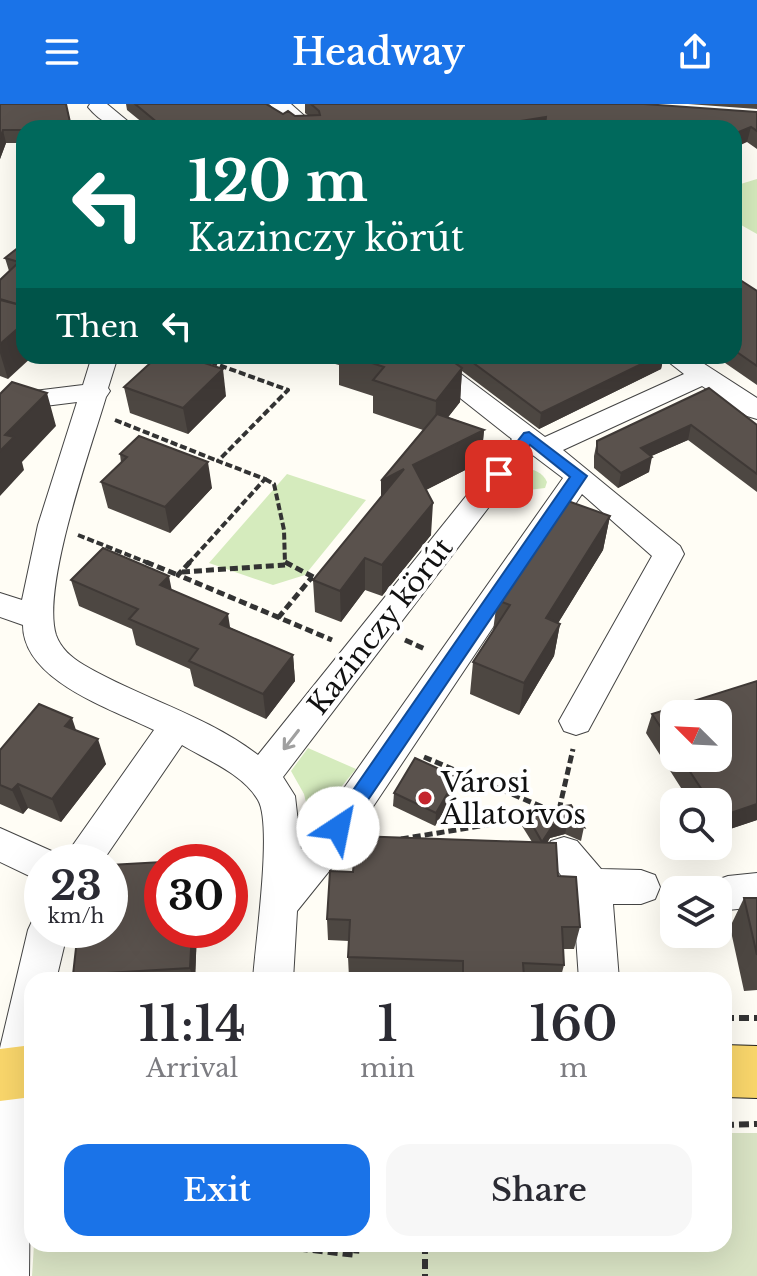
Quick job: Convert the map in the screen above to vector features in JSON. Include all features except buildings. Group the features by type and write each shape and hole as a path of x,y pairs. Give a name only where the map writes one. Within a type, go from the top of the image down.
{"main road":[{"path":"732,1071 757,1072"}],"street":[{"path":"279,104 298,120"},
{"path":"98,107 115,120"},
{"path":"103,364 53,525 38,595 39,633 51,658 72,674 177,725 261,778 277,796 283,835 281,902 274,972"},
{"path":"431,364 579,476 669,554 576,721"},
{"path":"687,364 757,410"},
{"name":"Kazinczy körút","path":"261,778 362,649 536,442 704,375"},
{"path":"0,410 34,399 93,401"},
{"path":"281,902 321,853 579,476"},
{"path":"0,605 38,618"},
{"path":"93,844 177,725"},
{"path":"0,844 24,856"},
{"path":"564,853 592,886 598,972"},
{"path":"592,886 641,887"},
{"path":"38,972 44,948"},
{"path":"5,1276 16,1073 24,1034"}],"path":[{"path":"216,364 288,390 218,461"},
{"path":"93,401 218,461 274,484 284,530 285,565"},
{"path":"179,574 265,479"},
{"path":"53,525 179,574 278,618 362,649"},
{"path":"179,574 285,565 326,583"},
{"path":"278,618 312,577"},
{"path":"399,638 452,660"},
{"path":"558,813 571,764 576,721"},
{"path":"395,745 558,813"},
{"path":"395,840 558,813"},
{"path":"732,1018 757,1018"},
{"path":"732,1125 757,1124"},
{"path":"330,1252 356,1255 356,1252"},
{"path":"425,1252 425,1276"}],"green space":[{"path":"757,179 757,234 742,226 742,184"},
{"path":"519,469 539,473 547,482 545,488 520,491 507,476"},
{"path":"287,474 366,500 305,575 273,585 209,563"},
{"path":"308,748 356,769 314,820 310,819 304,794 291,771"},
{"path":"732,1133 757,1133 757,1276 32,1276 34,1252 732,1252"}],"place":[{"name":"Városi Állatorvos","path":"425,798"}],"route":[{"path":"338,828 579,476 529,436 499,474"}]}
